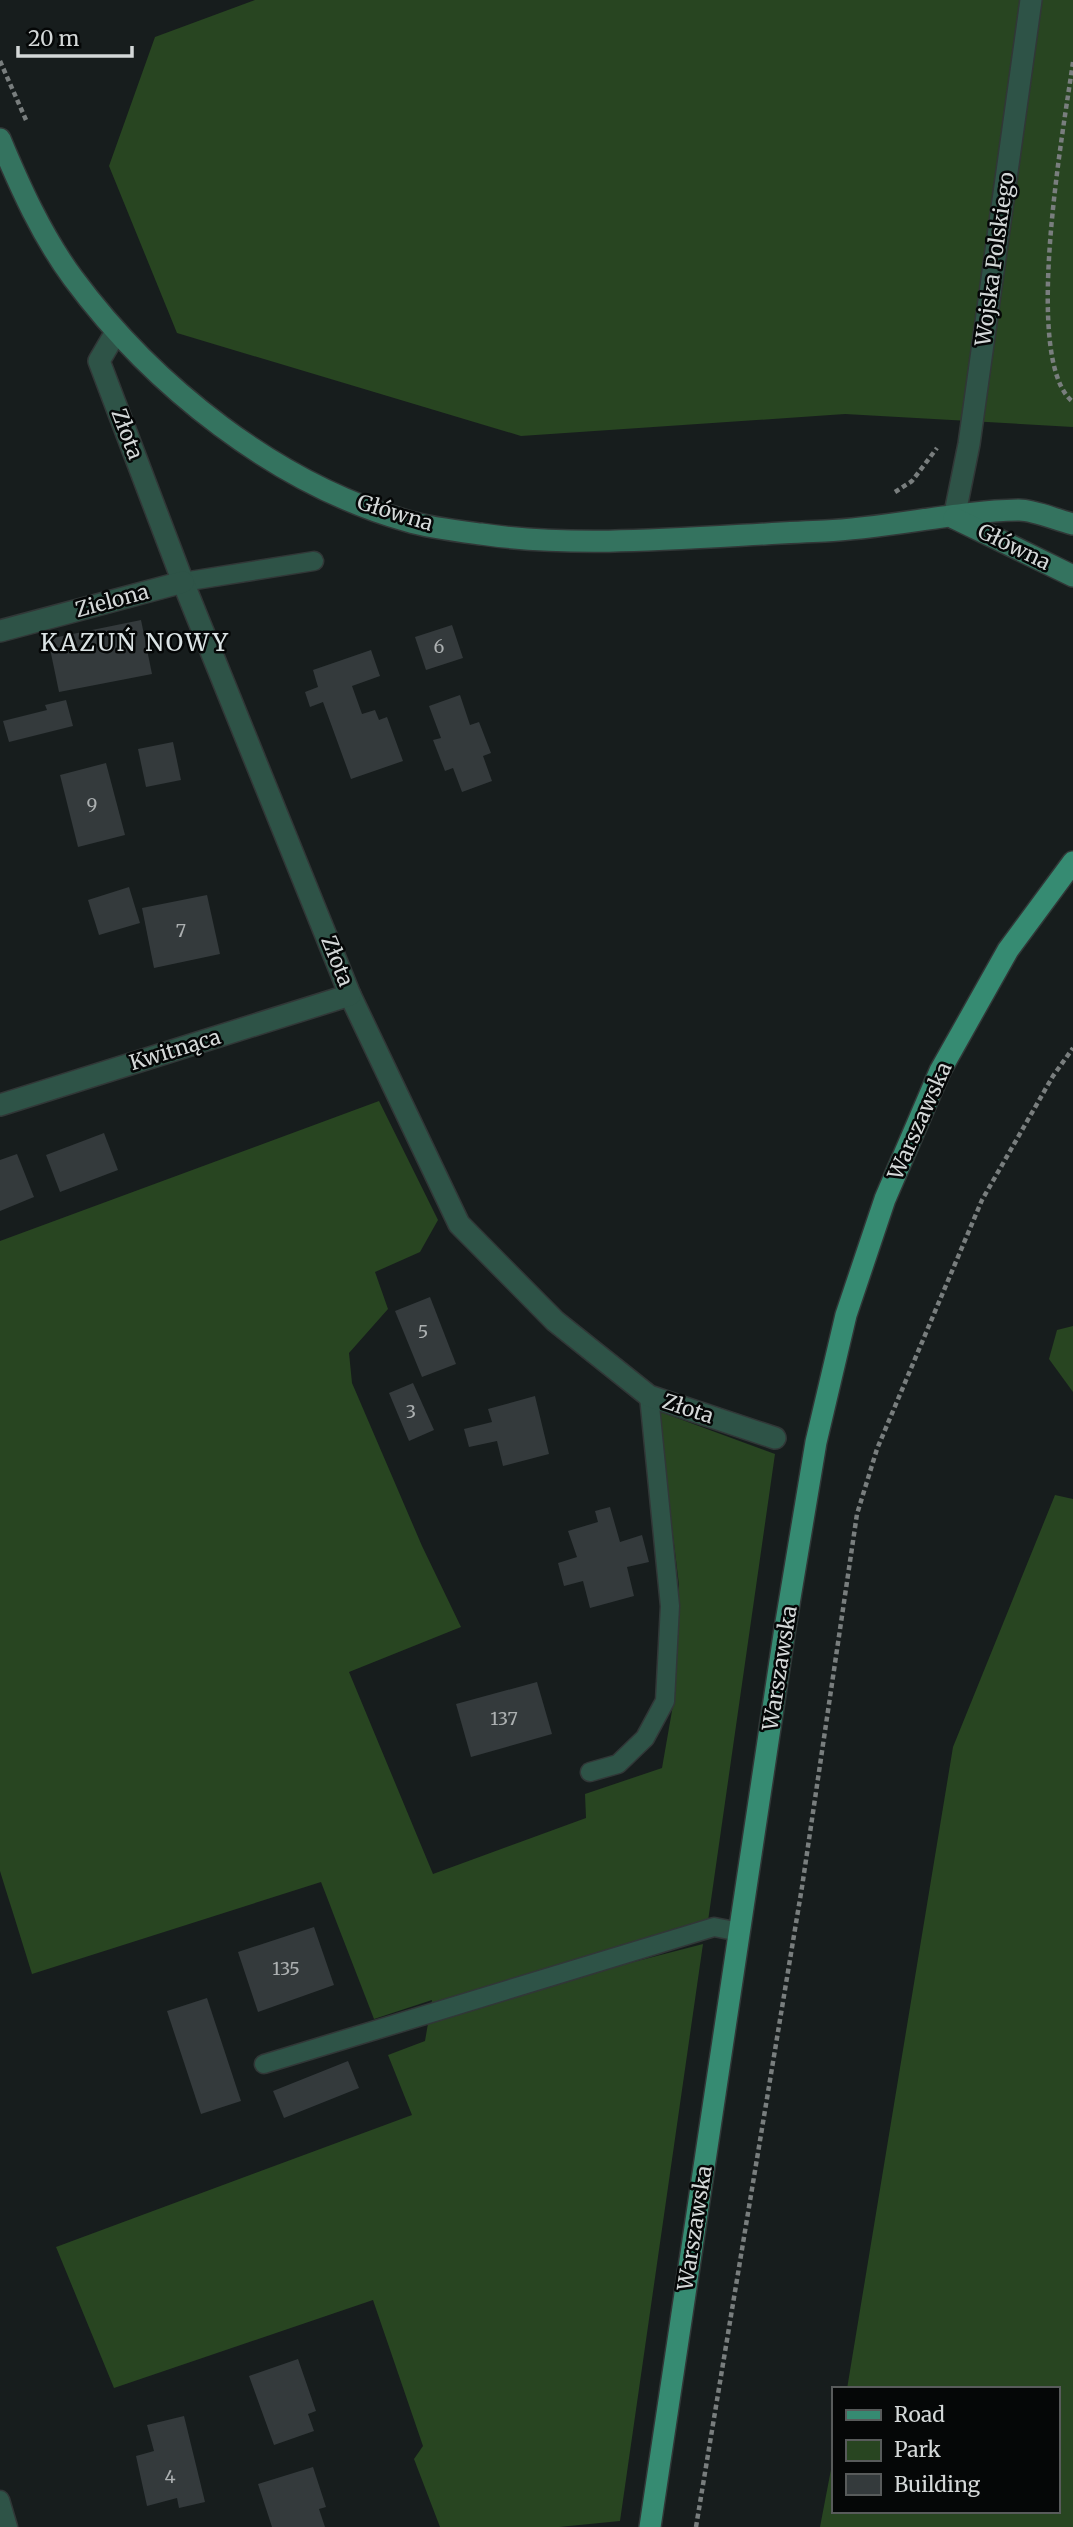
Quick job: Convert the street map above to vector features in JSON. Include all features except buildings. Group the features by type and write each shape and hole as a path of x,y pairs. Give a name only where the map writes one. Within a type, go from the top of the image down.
{"main road":[{"name":"Główna","path":"0,139 38,223 72,276 116,332 183,396 231,436 327,490 407,521 484,535 594,541 869,529 1022,510 1073,524"},
{"name":"Główna","path":"954,517 1073,576"},
{"name":"Warszawska","path":"650,2527 816,1442 846,1315 885,1199 940,1071 1007,950 1070,868"}],"street":[{"name":"Wojska Polskiego","path":"954,517 969,444 1031,0"},
{"name":"Złota","path":"116,332 99,360 183,582 351,995 459,1224 555,1321 649,1396 775,1437"},
{"name":"Zielona","path":"0,631 183,582"},
{"name":"Kwitnąca","path":"0,1105 351,995"}],"lane":[{"path":"183,582 314,561"},
{"path":"590,1772 618,1764 645,1738 665,1701 670,1606 649,1396"},
{"path":"264,2064 714,1927 740,1932"},
{"path":"0,2500 8,2527"}],"path":[{"path":"0,61 26,122"},
{"path":"1073,62 1046,296 1051,355 1059,387 1073,402"},
{"path":"882,495 894,493 912,481 939,446 969,444"},
{"path":"696,2527 802,1887 858,1514 877,1449 982,1200 1053,1076 1073,1048"}],"green space":[{"path":"255,0 1073,0 1073,427 845,414 521,436 177,333 109,166 155,37"},
{"path":"379,1101 438,1220 420,1252 375,1272 388,1309 349,1353 352,1383 422,1546 461,1627 349,1672 433,1874 586,1818 585,1794 662,1768 673,1705 679,1585 658,1411 775,1454 708,1921 621,1947 618,1966 703,1944 620,2521 559,2527 440,2527 414,2459 423,2446 373,2300 114,2388 56,2247 412,2115 388,2055 425,2041 432,2000 374,2019 321,1882 32,1974 0,1871 0,1241"},
{"path":"1073,1326 1073,1392 1049,1359 1057,1330"},
{"path":"1055,1495 1073,1499 1073,2527 820,2527 832,2464 832,2513 1059,2513 1059,2387 847,2387 953,1747"}],"district":[{"name":"KAZUŃ NOWY","path":"135,643"}]}
